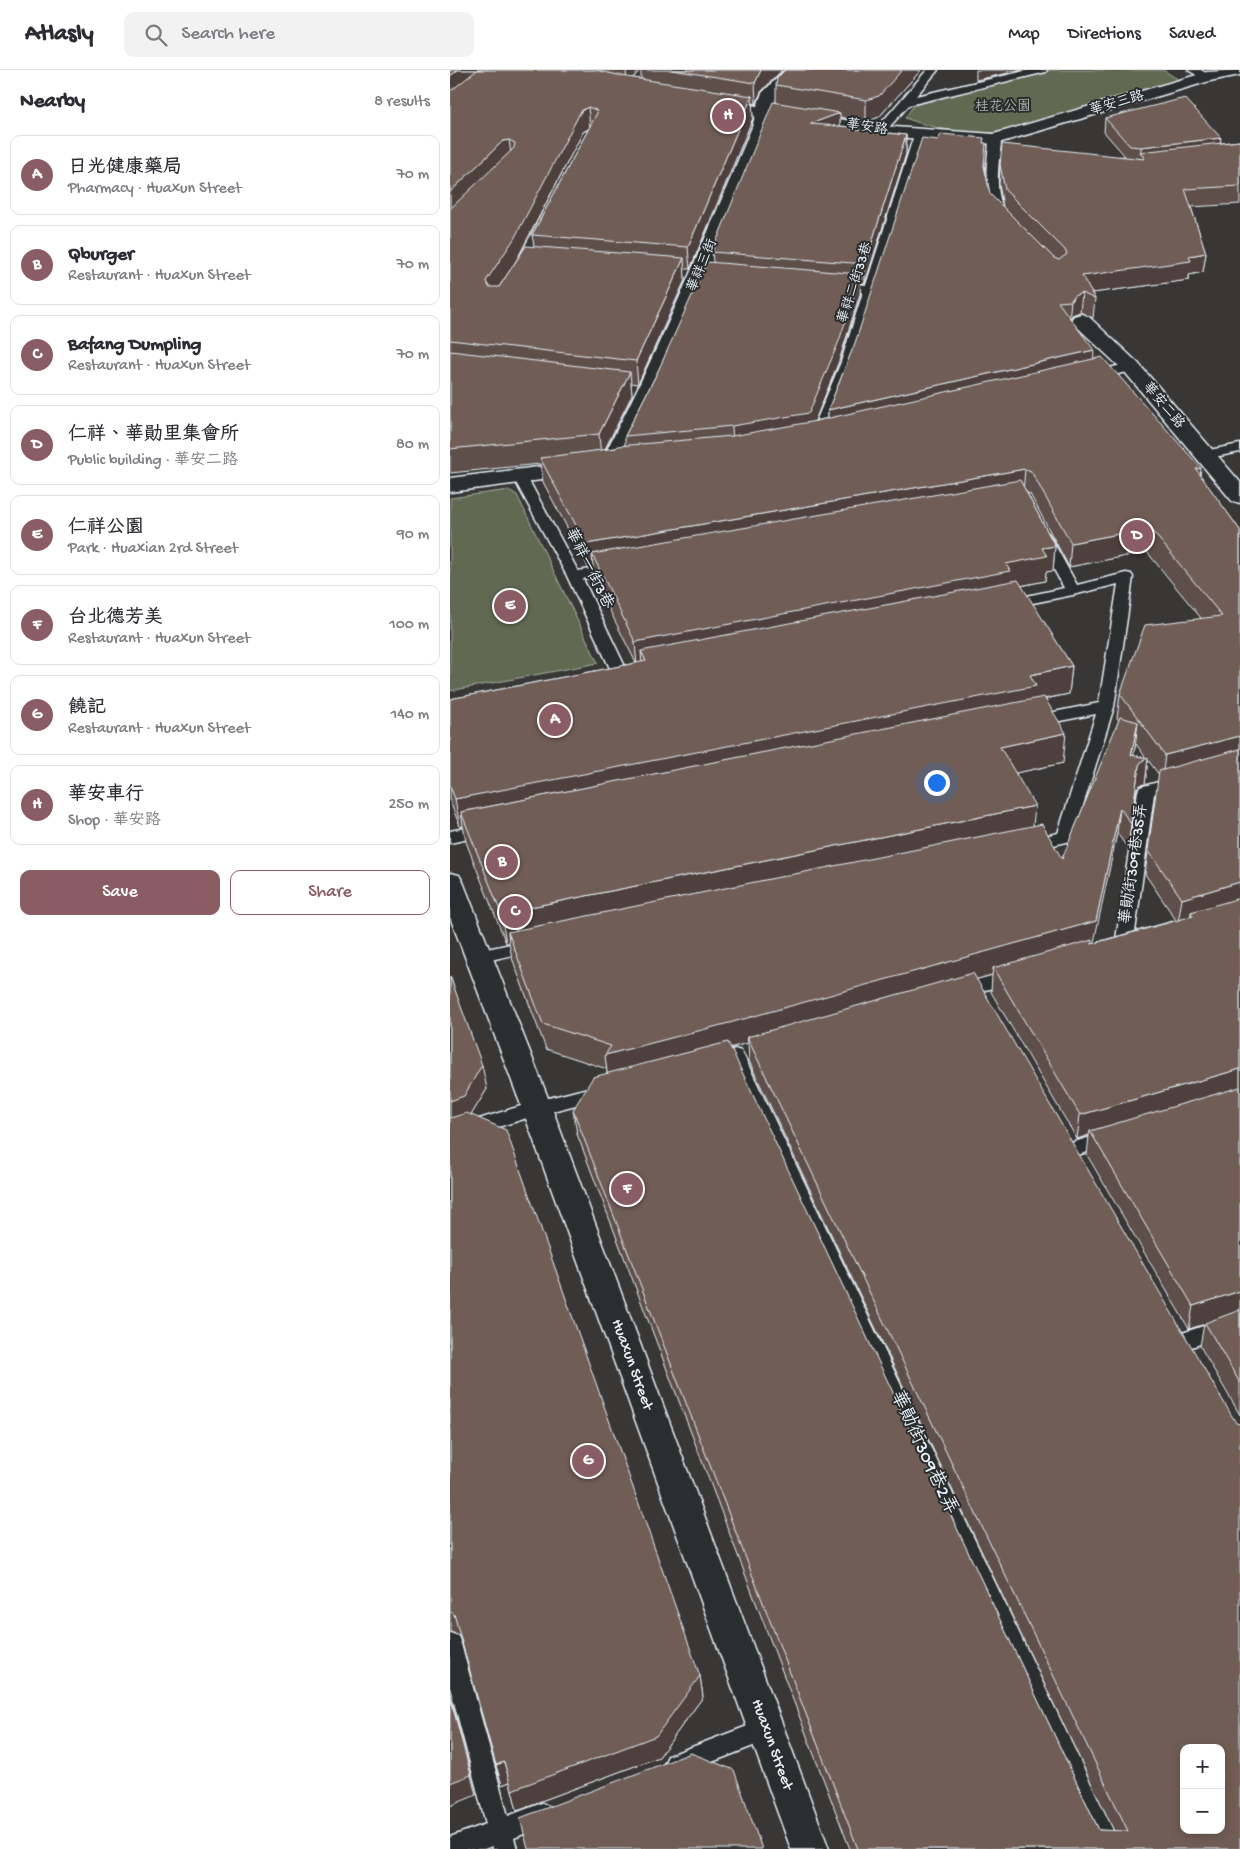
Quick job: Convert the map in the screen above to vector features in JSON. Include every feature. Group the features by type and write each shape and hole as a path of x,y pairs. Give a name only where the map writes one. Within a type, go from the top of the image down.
{"street":[{"name":"華祥三街","path":"520,477 619,463 643,390 699,276 761,127 768,97 794,70"},
{"name":"華安三路","path":"994,147 1200,74 1240,70"},
{"name":"華安路","path":"704,104 786,114 880,131 920,135 994,147"},
{"name":"華安二路","path":"1081,320 1131,367 1204,456 1240,496"},
{"path":"450,485 520,477"},
{"name":"Huaxun Street","path":"450,882 537,1108 810,1849"}],"lane":[{"path":"880,131 933,70"},
{"path":"906,102 1042,70"},
{"name":"華祥二街33巷","path":"835,434 811,439 847,362 920,135"},
{"path":"1010,225 996,211 991,184 994,147 1033,158"},
{"path":"823,285 870,289"},
{"path":"1083,378 1131,367"},
{"path":"1204,456 1240,448"},
{"name":"華祥一街3巷","path":"520,477 627,676 603,681"},
{"path":"1036,524 1072,591"},
{"path":"574,576 632,566"},
{"path":"994,606 1072,591 1126,577 1106,707 1065,837 1016,847"},
{"path":"1018,724 1106,707"},
{"name":"華勛街309巷35弄","path":"1124,946 1146,791 1193,778"},
{"path":"450,837 499,828"},
{"path":"1106,951 1142,940"},
{"path":"478,957 546,943"},
{"path":"939,997 1032,971"},
{"path":"976,986 986,1004"},
{"name":"華勛街309巷2弄","path":"735,1056 1110,1849"},
{"path":"450,1135 537,1108 622,1086"},
{"path":"1061,1133 1076,1159 1128,1134"},
{"path":"1183,1341 1240,1322"},
{"path":"450,1644 502,1840"},
{"path":"656,1772 766,1730"},
{"path":"451,1849 502,1840 564,1807"}],"green space":[{"name":"桂花公園","path":"1050,70 1163,70 1184,83 1002,132 952,131 928,126 905,118 914,105"},
{"path":"509,490 517,495 598,663 450,691 450,498"}],"building":[{"path":"450,70 458,70 450,76"},
{"path":"477,70 595,70 627,77 752,96 688,247 532,235 597,113 596,110 588,107 581,111 514,239 486,281 489,287 499,287 526,246 684,258 636,361 450,340 450,208 514,148 515,143 509,140 503,141 450,192 450,90"},
{"path":"672,70 761,70 755,83"},
{"path":"785,70 902,70 879,96 866,100 776,85 777,78"},
{"path":"1185,98 1221,138 1141,147 1130,146 1105,118"},
{"path":"773,102 840,113 810,124 853,127 851,129 906,135 865,264 712,252"},
{"path":"941,134 984,138 983,143 986,143 984,166 990,194 1054,258 1059,260 1067,254 1065,250 1005,190 1000,165 1002,144 1145,159 1140,152 1240,141 1240,186 1185,189 1206,253 1189,256 1191,261 1082,276 1095,299 1082,293 1074,296 1071,301 1058,302 1094,350 828,410 855,343 922,138 938,140"},
{"path":"707,262 861,274 839,341 809,413 732,426 625,436 658,371"},
{"path":"450,351 630,372 599,434 450,449"},
{"path":"1102,357 1201,468 1196,469 1240,530 1240,736 1165,755 1120,694 1145,625 1222,616 1150,528 1071,543 1031,471 1025,469 586,544 540,458 616,448 618,446 732,436 816,421"},
{"path":"1020,480 1055,546 1042,548 1047,556 1006,564 1010,571 635,642 592,554"},
{"path":"1018,580 1072,666 1030,675 1036,686 455,799 450,786 450,699 646,661 641,651"},
{"path":"1044,697 1066,733 1000,747 1035,806 501,913 461,812"},
{"path":"1120,717 1138,722 1131,755 1148,758 1139,765 1131,824 1120,808 1096,921 733,1022 605,1055 611,1046 543,1024 508,932 1042,824 1062,859"},
{"path":"1240,749 1240,882 1182,899 1148,850 1159,771"},
{"path":"1240,898 1240,1069 1080,1115 993,968 1092,940 1091,944 1193,916 1191,912"},
{"path":"973,973 1236,1423 1240,1424 1240,1849 858,1849 573,1110 593,1077 728,1042 1099,1830 1128,1831 747,1037"},
{"path":"450,976 482,1065 464,1096 450,1101"},
{"path":"1240,1087 1240,1291 1193,1306 1090,1131"},
{"path":"467,1113 506,1130 700,1676 656,1736 512,1790 504,1762 496,1765 454,1614 450,1612 450,1118"},
{"path":"1240,1310 1240,1383 1205,1323"},
{"path":"450,1697 471,1775 450,1783"},
{"path":"691,1753 734,1770 762,1849 528,1849 520,1818"}],"place":[{"name":"華安車行","path":"728,116"},
{"name":"仁祥、華勛里集會所","path":"1137,536"},
{"name":"仁祥公園","path":"510,606"},
{"name":"日光健康藥局","path":"555,720"},
{"name":"Qburger","path":"502,862"},
{"name":"Bafang Dumpling","path":"515,912"},
{"name":"台北德芳美","path":"627,1189"},
{"name":"饒記","path":"588,1461"}]}
